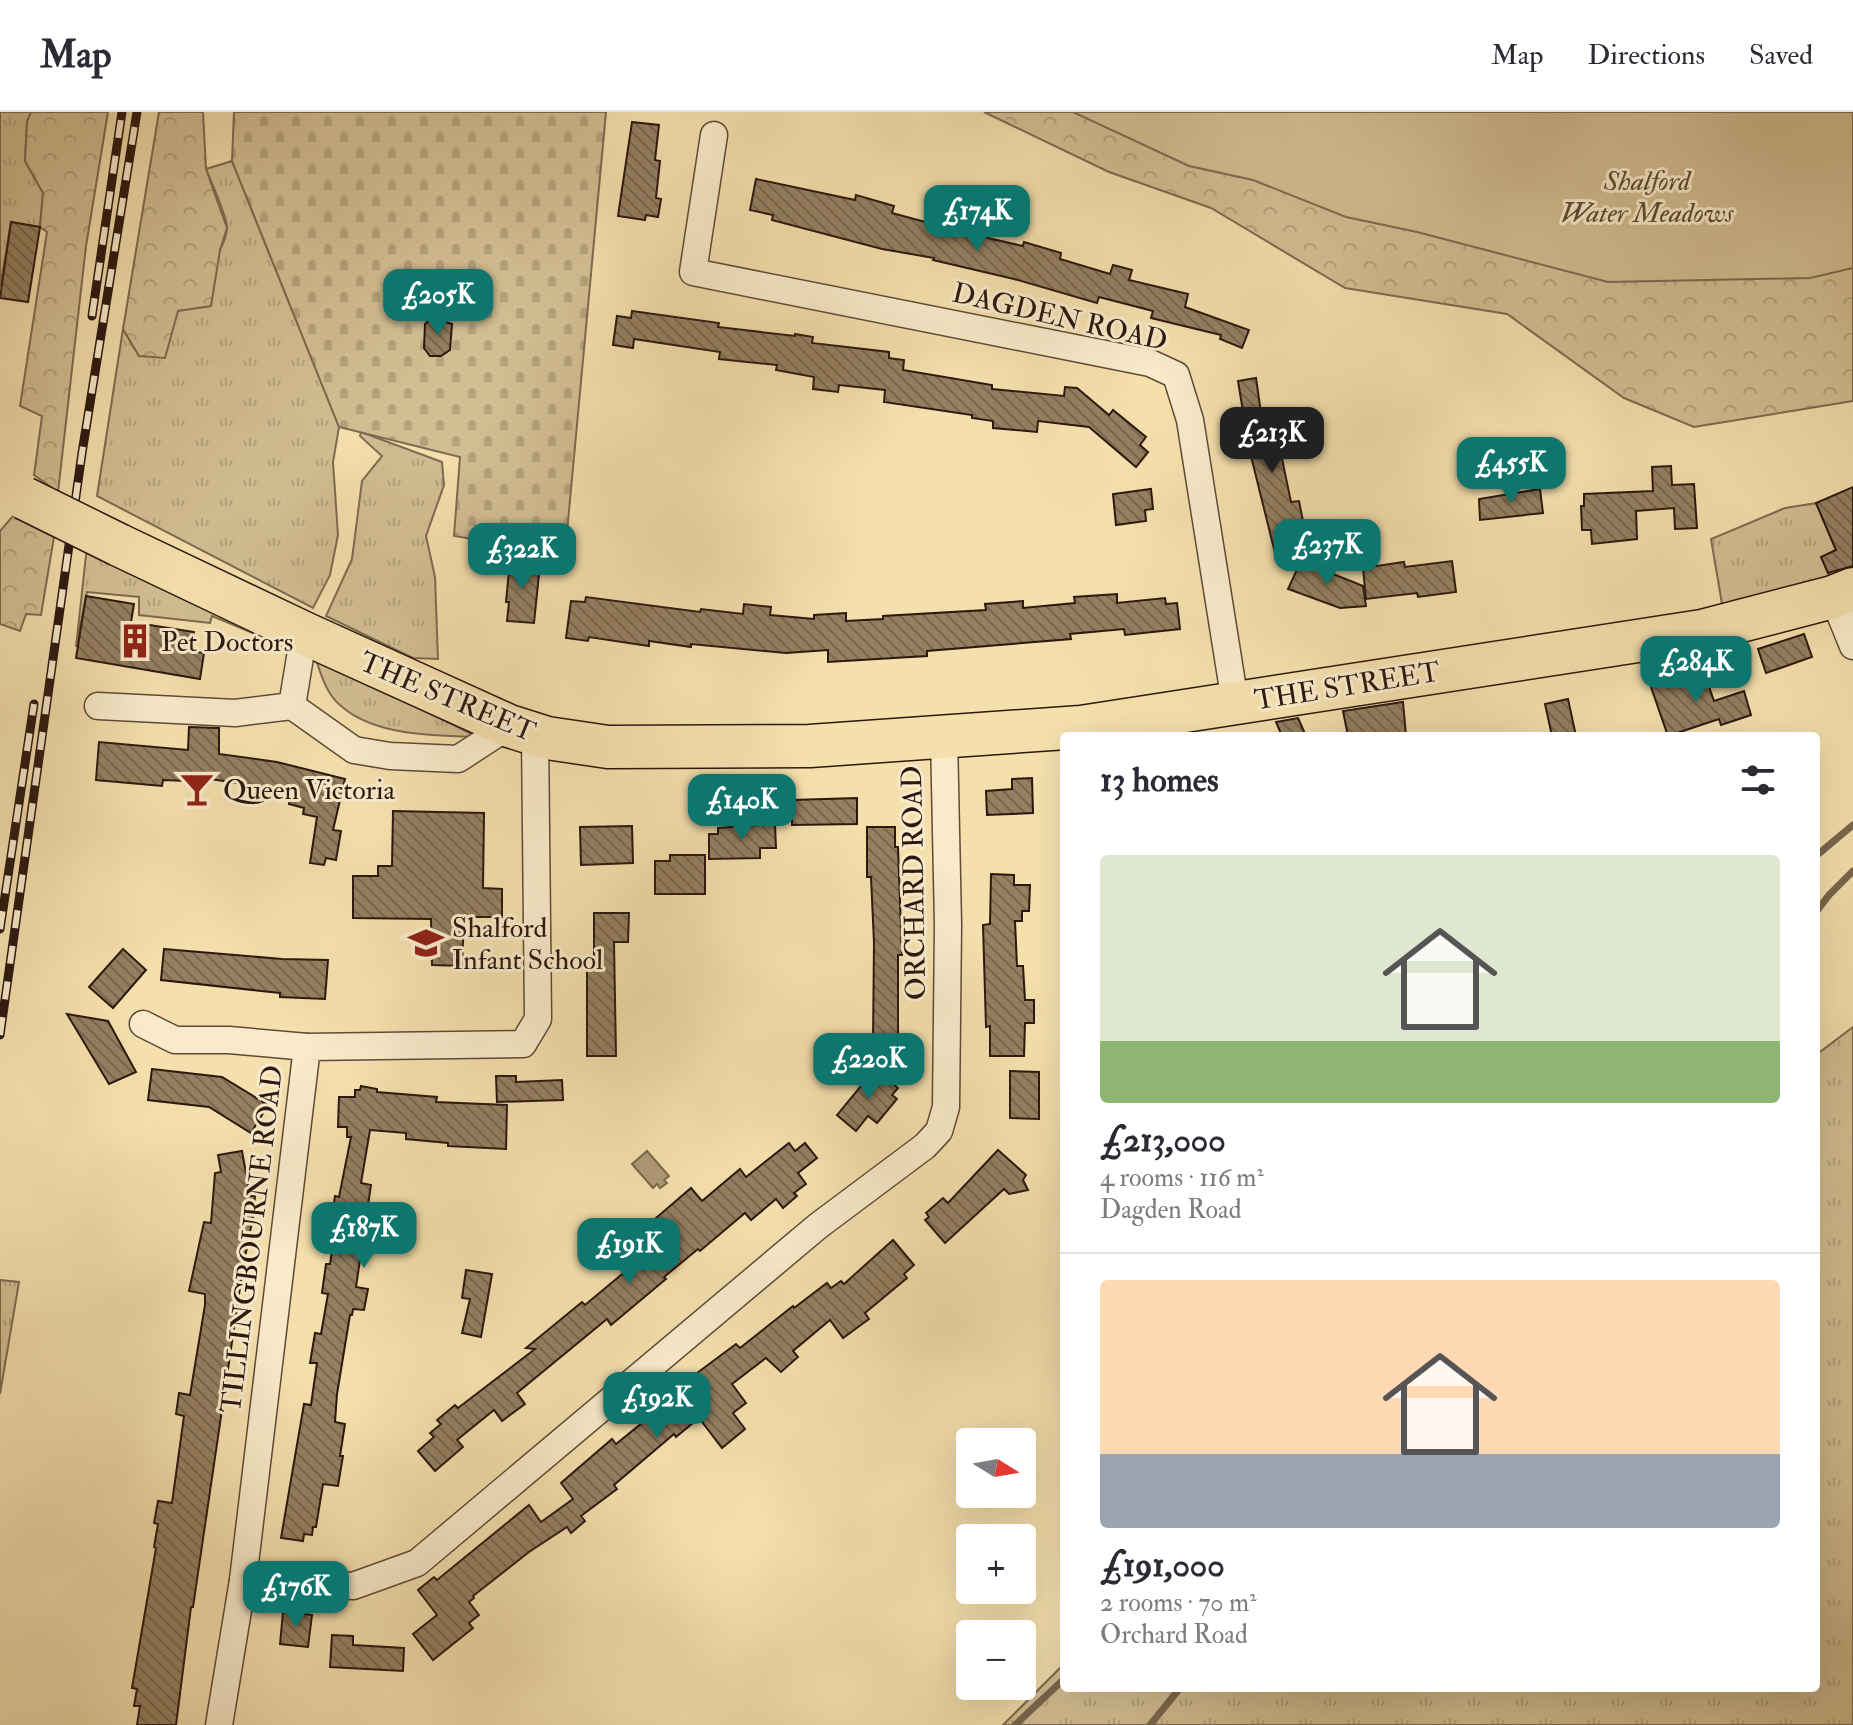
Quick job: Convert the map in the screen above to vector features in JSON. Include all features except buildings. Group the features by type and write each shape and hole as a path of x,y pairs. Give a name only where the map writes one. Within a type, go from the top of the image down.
{"main road":[{"name":"THE STREET","path":"12,492 304,633 522,731 608,747 810,746 1081,727 1702,631 1843,593"}],"street":[{"name":"DAGDEN ROAD","path":"714,135 693,272 1150,363 1176,375 1190,420 1235,702"},
{"path":"1843,593 1853,646"},
{"path":"292,706 304,633"},
{"path":"98,706 235,713 292,706 354,750 390,756 458,759 522,731"},
{"name":"TILLINGBOURNE ROAD","path":"219,1725 243,1580 307,1047 523,1044 538,1019 522,731"},
{"name":"ORCHARD ROAD","path":"243,1580 353,1586 417,1563 818,1226 925,1146 939,1131 946,1107 948,925 944,737"},
{"path":"143,1024 175,1040 229,1040 307,1047"}],"green space":[{"path":"0,112 31,112 27,122 25,161 43,193 40,227 11,222 0,287"},
{"path":"31,112 108,112 86,246 58,492 34,475 42,416 20,406 47,232 40,227 43,193 25,161 27,122"},
{"path":"159,112 203,112 206,169 227,228 220,250 211,306 178,311 165,358 139,356 123,329"},
{"path":"234,112 606,112 565,554 454,536 460,457 339,427 232,161"},
{"path":"984,112 1295,112 1853,191 1853,401 1694,427 1624,398 1507,314 1345,288 1211,208 1109,172"},
{"name":"Shalford Water Meadows","path":"1073,112 1853,112 1853,268 1810,278 1608,282 1417,232 1346,217 1253,180 1189,166"},
{"path":"232,161 339,427 333,462 338,535 330,575 313,608 97,496 123,329 139,356 205,275 224,241 227,228 206,169"},
{"path":"361,432 442,462 444,485 426,536 435,577 438,659 413,658 326,616 352,559 362,481 382,456 360,436"},
{"path":"1816,503 1836,550 1822,557 1830,578 1723,610 1711,539 1785,508"},
{"path":"13,516 54,537 41,615 26,614 20,631 0,624 0,531"},
{"path":"87,546 281,645 212,616 210,623 139,615 139,597 87,592 76,647"},
{"path":"315,657 478,737 388,729 355,716 331,696"},
{"path":"1853,1027 1853,1725 1003,1725 1028,1700 1036,1700 1036,1692 1060,1668 1060,1692 1820,1692 1820,1052"},
{"path":"0,1280 19,1282 0,1394"}],"shaded area":[{"path":"647,1151 669,1176 664,1180 667,1183 660,1188 657,1184 653,1188 632,1164"}],"waterway":[{"path":"1820,853 1853,825"},
{"path":"1820,907 1853,871"},
{"path":"1015,1725 1060,1683"},
{"path":"1150,1725 1177,1692"}],"railway":[{"path":"92,316 122,112"},
{"path":"0,1035 82,453 137,112"},
{"path":"0,929 34,704"}],"place":[{"name":"Pet Doctors","path":"135,641"},
{"name":"Queen Victoria","path":"197,789"},
{"name":"Shalford Infant School","path":"426,943"}]}
